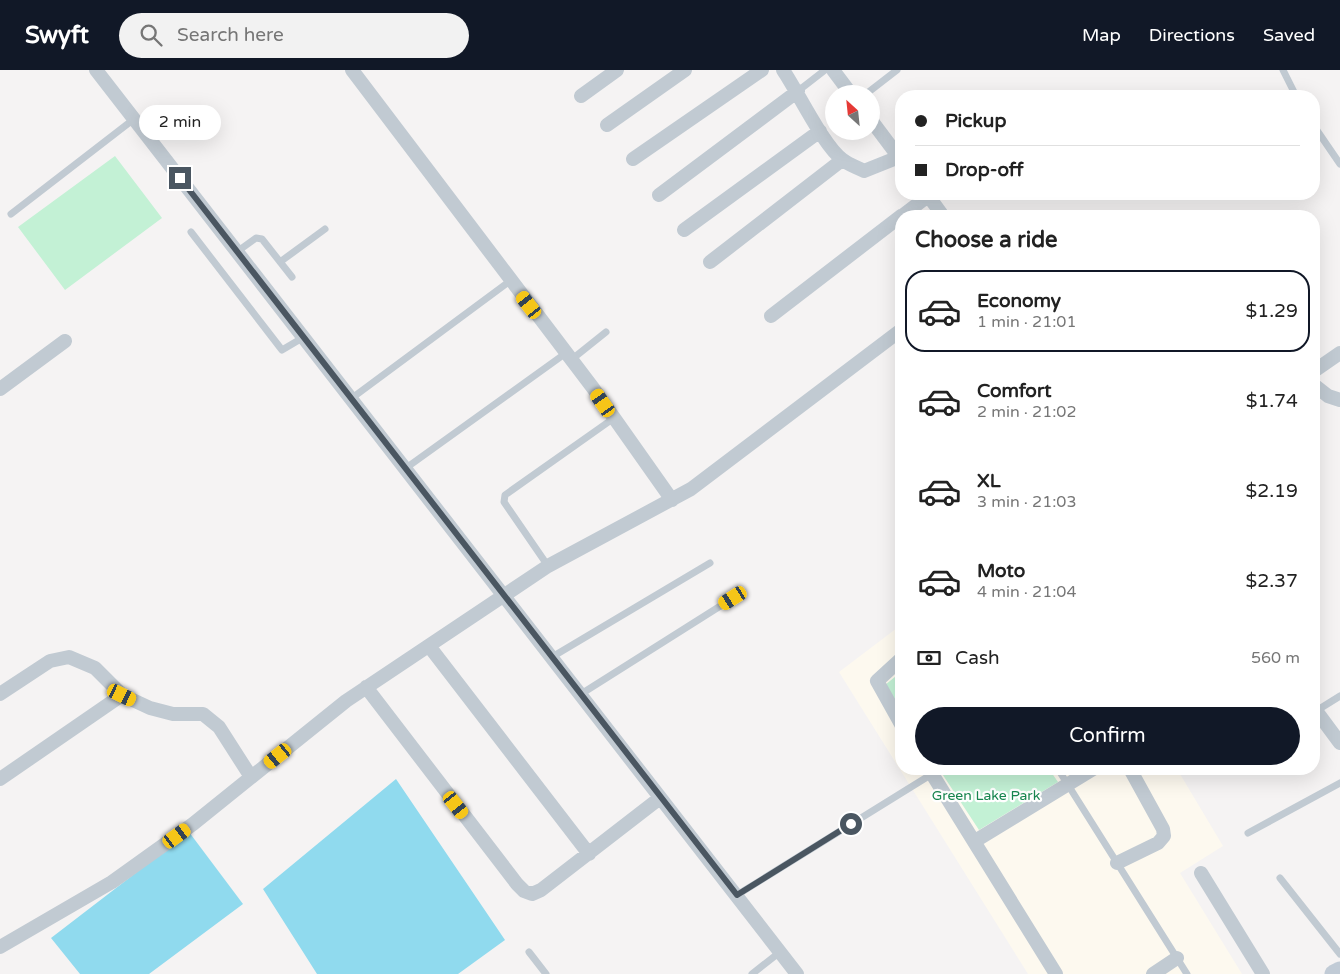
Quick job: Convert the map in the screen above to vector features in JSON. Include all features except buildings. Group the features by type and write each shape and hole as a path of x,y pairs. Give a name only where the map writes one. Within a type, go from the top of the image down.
{"main road":[{"path":"1334,974 1340,971"}],"street":[{"path":"96,70 797,974"},
{"path":"352,70 510,281 569,356 672,500"},
{"path":"582,96 617,70"},
{"path":"607,125 685,70"},
{"path":"633,159 762,70"},
{"path":"783,70 798,91 820,131 842,160 864,171 895,160"},
{"path":"833,70 844,85"},
{"path":"659,195 798,91"},
{"path":"684,230 820,131"},
{"path":"880,132 895,151"},
{"path":"710,262 842,160"},
{"path":"908,210 921,200"},
{"path":"931,200 939,210"},
{"path":"771,316 895,221"},
{"path":"0,947 112,882 193,824 366,688 548,566 691,489 895,335"},
{"path":"0,389 65,341"},
{"path":"1320,367 1340,353"},
{"path":"1320,390 1328,396 1340,400"},
{"path":"429,646 589,854"},
{"path":"0,694 50,661 68,657 95,668 122,695 150,708 173,714 203,714 219,727 251,777"},
{"path":"895,664 876,681 895,714"},
{"path":"366,688 524,891 532,894 541,890 660,798"},
{"path":"0,779 122,695"},
{"path":"1320,716 1340,743"},
{"path":"934,775 1056,974"},
{"path":"975,841 1083,775"},
{"path":"1117,863 1158,843 1164,836 1163,829 1133,775"},
{"path":"1202,873 1264,974"},
{"path":"1153,974 1177,958"}],"lane":[{"path":"798,91 826,70"},
{"path":"878,85 897,70"},
{"path":"1283,70 1293,90"},
{"path":"11,214 135,119"},
{"path":"1320,135 1340,164"},
{"path":"280,262 325,229"},
{"path":"191,232 282,350 304,336"},
{"path":"238,251 256,238 262,239 292,277"},
{"path":"352,398 510,281"},
{"path":"406,468 606,332"},
{"path":"548,566 504,502 504,495 614,418"},
{"path":"552,657 710,563"},
{"path":"581,694 733,598"},
{"path":"1320,706 1340,696"},
{"path":"737,895 925,775"},
{"path":"1062,775 1187,974"},
{"path":"1248,833 1340,783"},
{"path":"1280,878 1340,954"},
{"path":"529,952 546,974"},
{"path":"752,974 780,952"}],"shaded area":[{"path":"895,630 895,761 839,672"},
{"path":"903,775 1181,775 1223,846 1180,873 1242,974 1028,974"}],"green space":[{"path":"115,156 162,218 65,290 18,227"},
{"path":"895,677 895,701 885,685"},
{"name":"Green Lake Park","path":"943,775 1053,775 1058,782 979,830"}],"water":[{"path":"396,779 505,940 458,974 317,974 263,889"},
{"path":"189,832 243,904 149,974 80,974 51,938"}],"route":[{"path":"180,178 737,895 851,824"}]}
